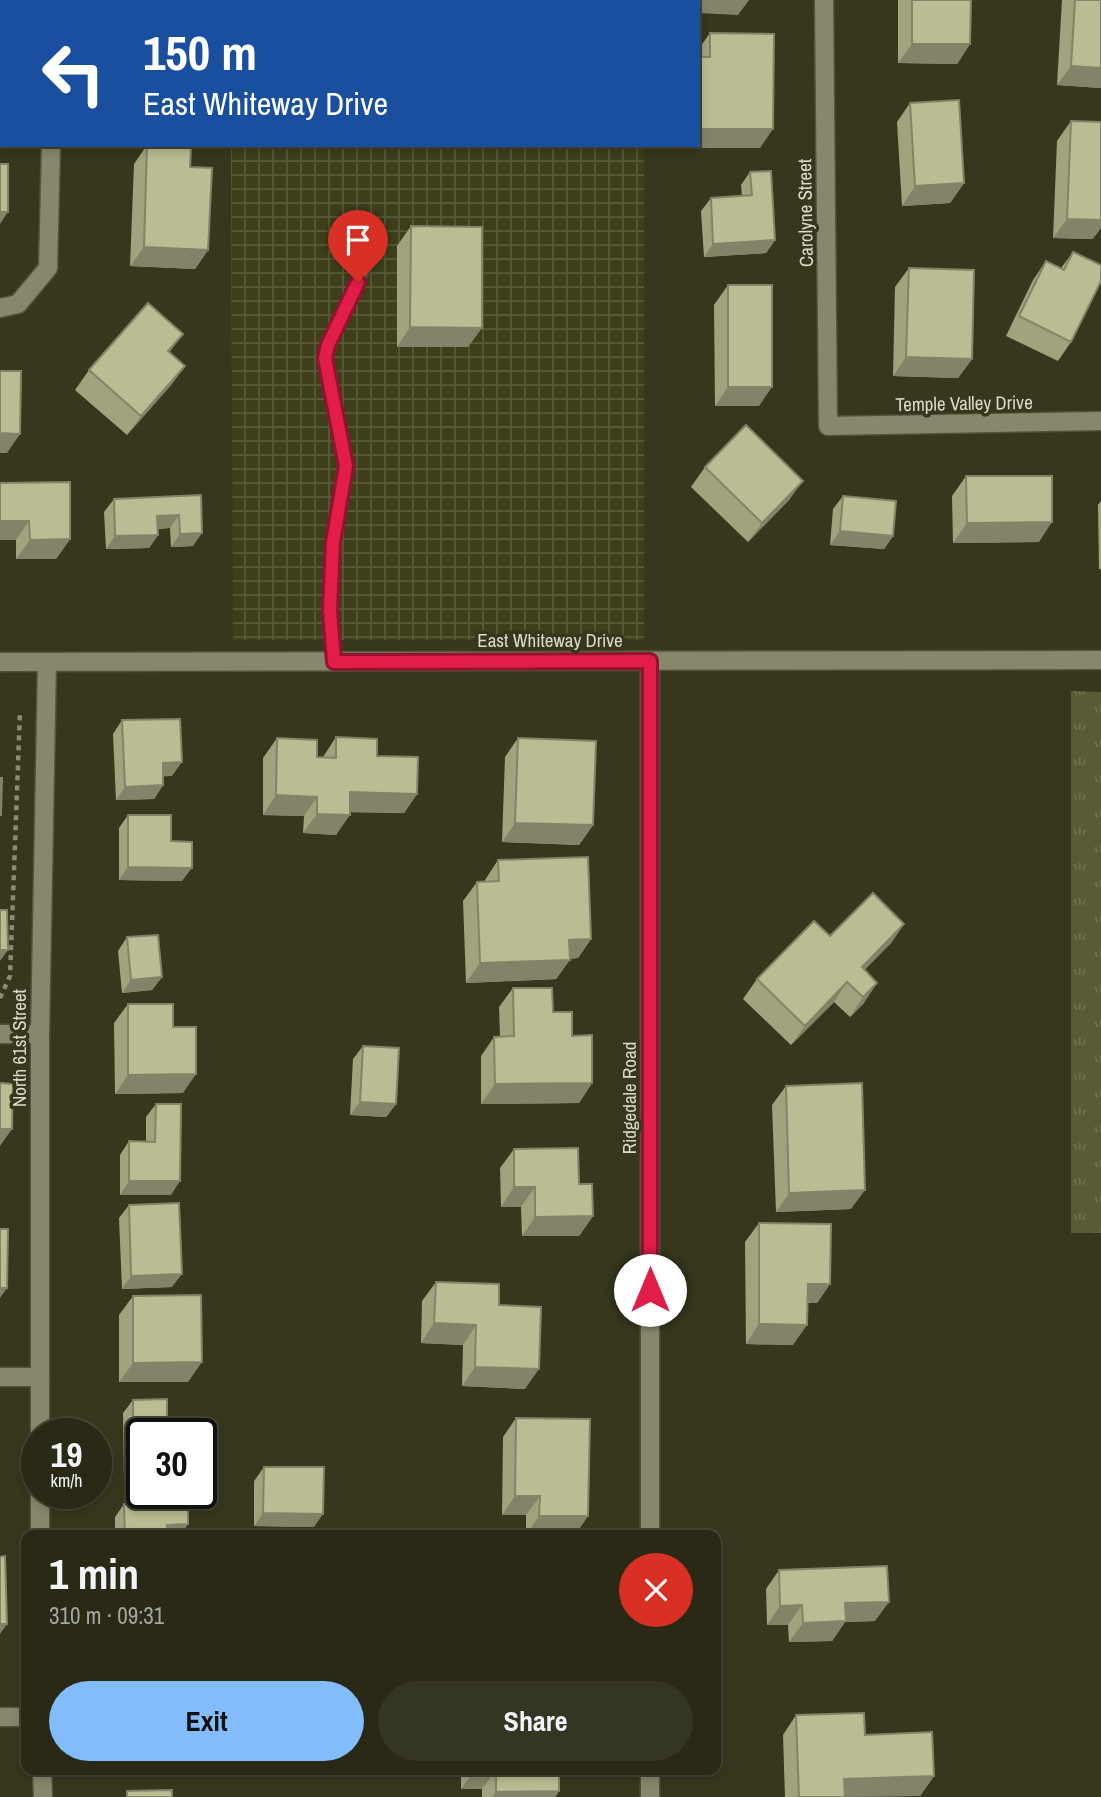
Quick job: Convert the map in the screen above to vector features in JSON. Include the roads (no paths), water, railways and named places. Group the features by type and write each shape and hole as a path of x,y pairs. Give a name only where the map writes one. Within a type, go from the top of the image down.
{"street":[{"name":"Carolyne Street","path":"824,0 828,426"},
{"path":"0,308 18,304 48,268 51,147"},
{"name":"Temple Valley Drive","path":"828,426 1101,421"},
{"name":"East Whiteway Drive","path":"0,662 1101,660"},
{"name":"Ridgedale Road","path":"650,661 650,1530"},
{"name":"North 61st Street","path":"40,1418 40,1034 47,662"},
{"path":"0,1034 40,1034"},
{"path":"0,1377 40,1377"},
{"path":"40,1509 40,1530"},
{"path":"0,1717 21,1717"},
{"path":"42,1775 43,1797"},
{"path":"650,1775 650,1797"}],"lane":[{"path":"334,662 330,610 333,542 346,466 325,358 328,345 368,261"}]}
